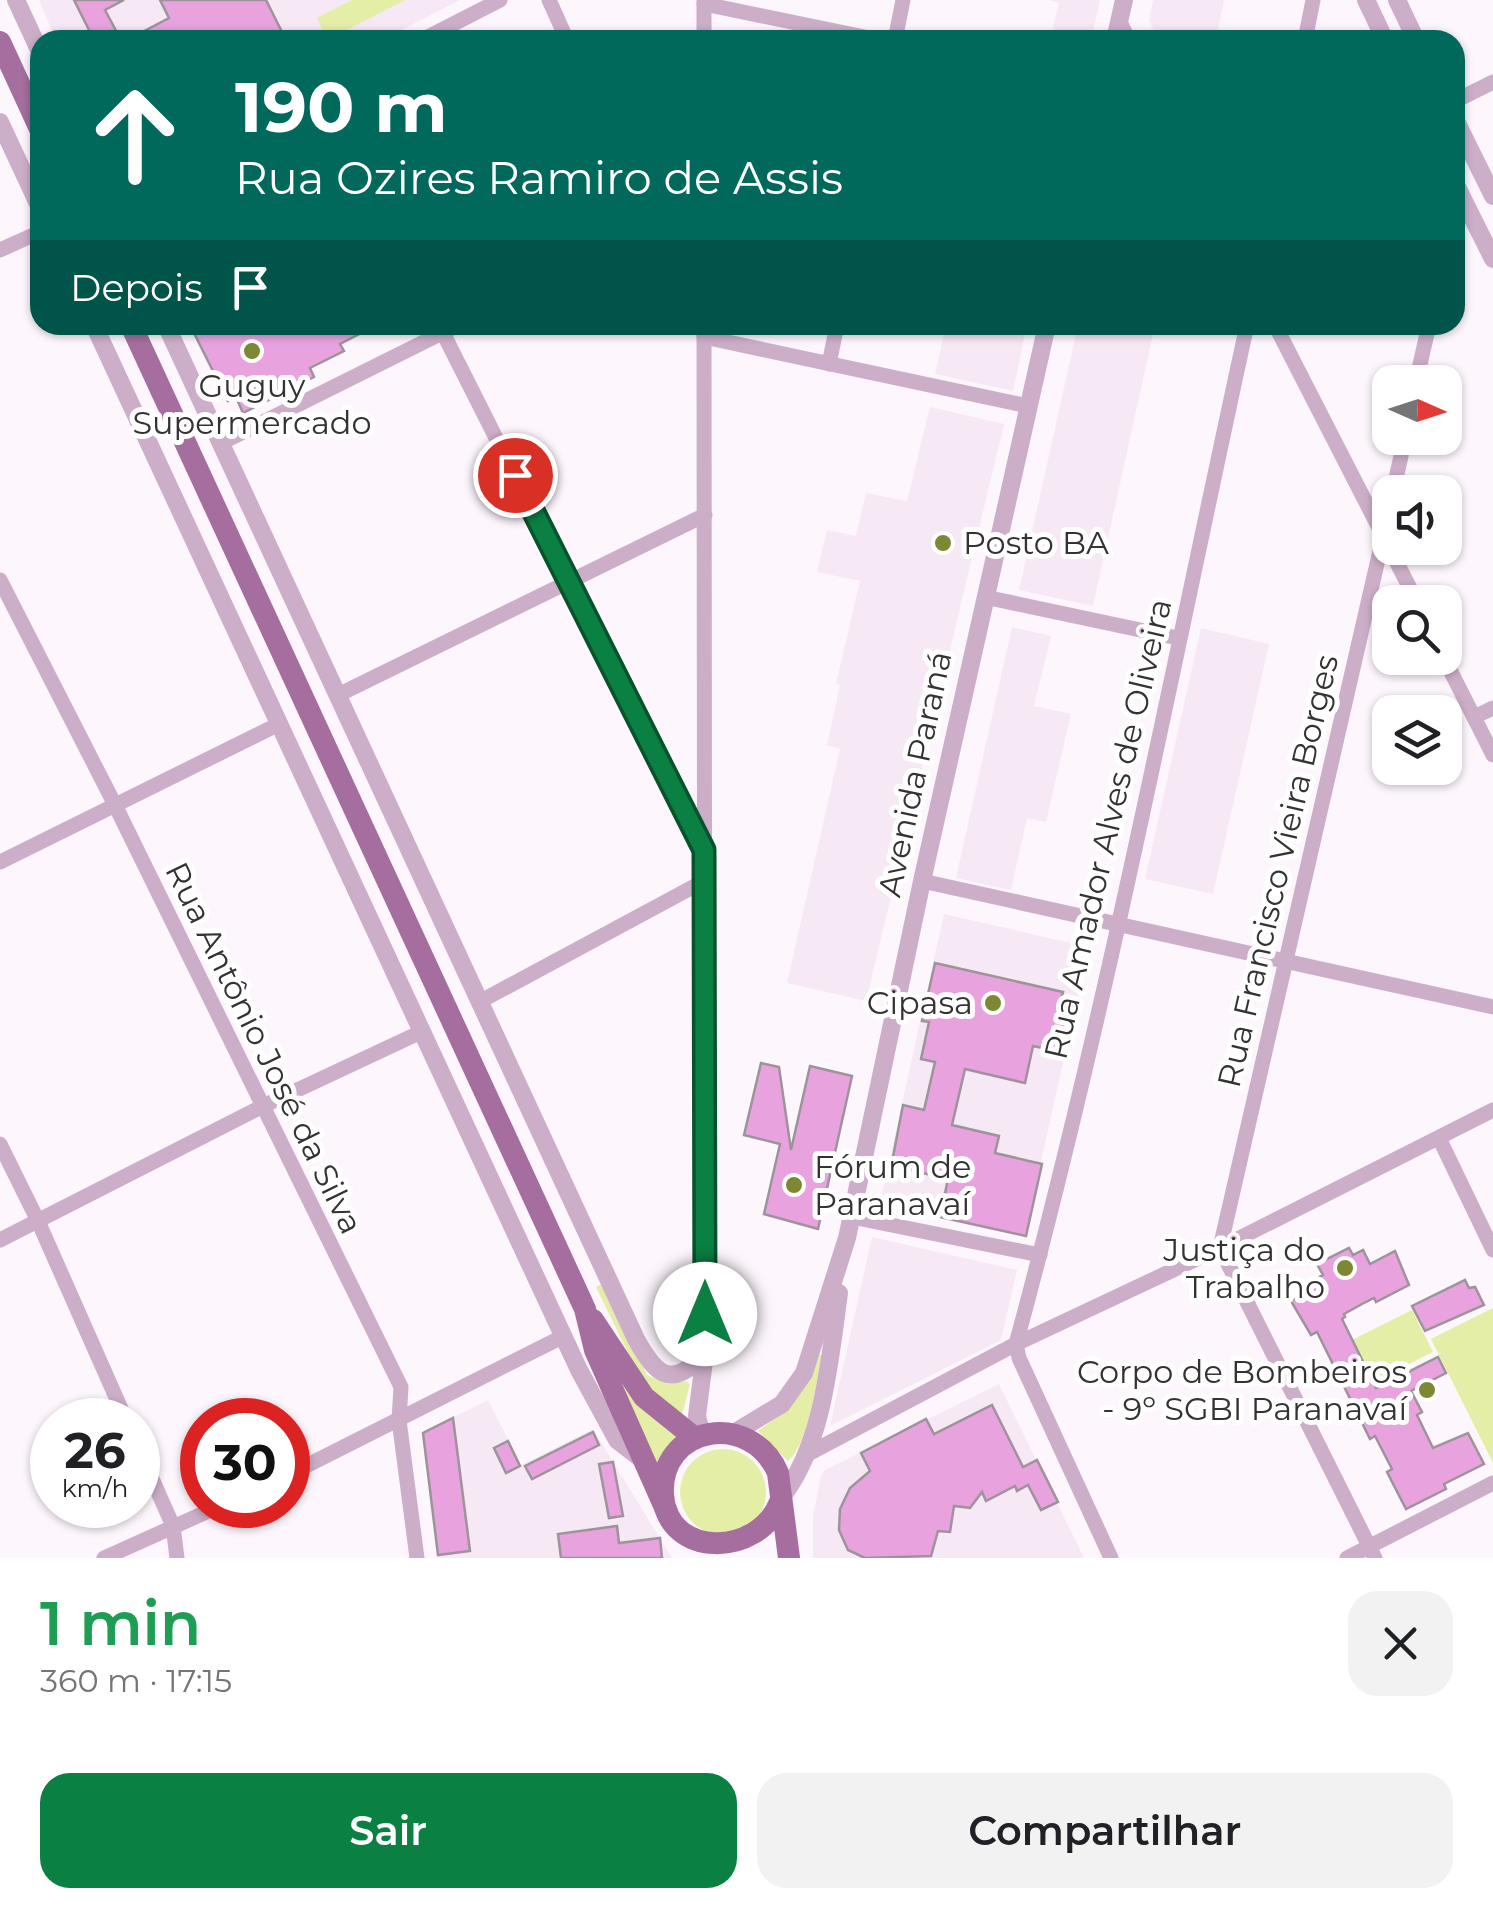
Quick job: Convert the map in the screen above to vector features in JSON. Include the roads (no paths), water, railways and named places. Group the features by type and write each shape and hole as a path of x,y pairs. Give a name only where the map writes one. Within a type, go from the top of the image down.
{"main road":[{"path":"0,42 30,107"},
{"path":"136,335 585,1309 644,1397 699,1437"},
{"path":"585,1309 595,1350 667,1512 702,1558"},
{"path":"667,1512 664,1478 681,1448 699,1437 734,1433 756,1442 774,1461 792,1558"},
{"path":"686,1538 713,1550 743,1547 768,1530 781,1500"}],"street":[{"path":"16,0 30,30"},
{"path":"442,30 500,0"},
{"path":"550,0 563,30"},
{"path":"897,30 903,0"},
{"path":"1117,30 1124,0"},
{"path":"1307,30 1313,0"},
{"path":"1366,0 1380,30"},
{"path":"1397,0 1411,30"},
{"path":"704,30 704,2 833,30"},
{"path":"1465,96 1493,82"},
{"path":"0,122 30,186"},
{"path":"1465,139 1493,196"},
{"path":"1465,184 1482,174"},
{"path":"1465,207 1493,259"},
{"path":"0,250 30,236"},
{"path":"99,335 564,1336 617,1440 643,1460"},
{"path":"171,335 646,1358 654,1369 670,1375 686,1371 705,1352"},
{"path":"221,444 433,335"},
{"path":"450,335 704,850"},
{"path":"699,1437 697,1416 705,1352 704,335"},
{"path":"719,335 829,364 1028,406"},
{"path":"829,364 835,335"},
{"name":"Avenida Paraná","path":"734,1433 782,1404 804,1373 847,1238 922,881 1046,335"},
{"name":"Rua Amador Alves de Oliveira","path":"1016,1344 1116,924 1245,335"},
{"path":"1280,335 1372,513"},
{"path":"1420,365 1426,335"},
{"path":"338,695 705,514"},
{"name":"Rua Francisco Vieira Borges","path":"1220,1248 1377,565"},
{"name":"Rua Antônio José da Silva","path":"0,580 401,1387 400,1420 418,1558"},
{"path":"985,598 1178,638"},
{"path":"1453,675 1493,755"},
{"path":"1474,717 1493,708"},
{"path":"0,862 280,724"},
{"path":"479,1002 704,881"},
{"path":"922,881 1493,1007"},
{"path":"0,1240 421,1032"},
{"path":"808,1454 1016,1344 1220,1248 1493,1110"},
{"path":"1439,1138 1493,1250"},
{"path":"0,1144 116,1398"},
{"path":"852,1218 1040,1255"},
{"name":"Avenida Paraná","path":"781,1500 808,1454 834,1331 847,1238"},
{"path":"1220,1248 1372,1552"},
{"path":"310,1463 564,1336"},
{"path":"1016,1344 1111,1558"},
{"path":"1347,1558 1372,1552 1493,1483"},
{"path":"160,1498 172,1526 177,1558"},
{"path":"104,1558 180,1523"}],"place":[{"name":"Guguy Supermercado","path":"252,351"},
{"name":"Posto BA","path":"943,543"},
{"name":"Cipasa","path":"993,1003"},
{"name":"Fórum de Paranavaí","path":"794,1185"},
{"name":"Justiça do Trabalho","path":"1345,1268"},
{"name":"Corpo de Bombeiros - 9º SGBI Paranavaí","path":"1427,1390"}]}
